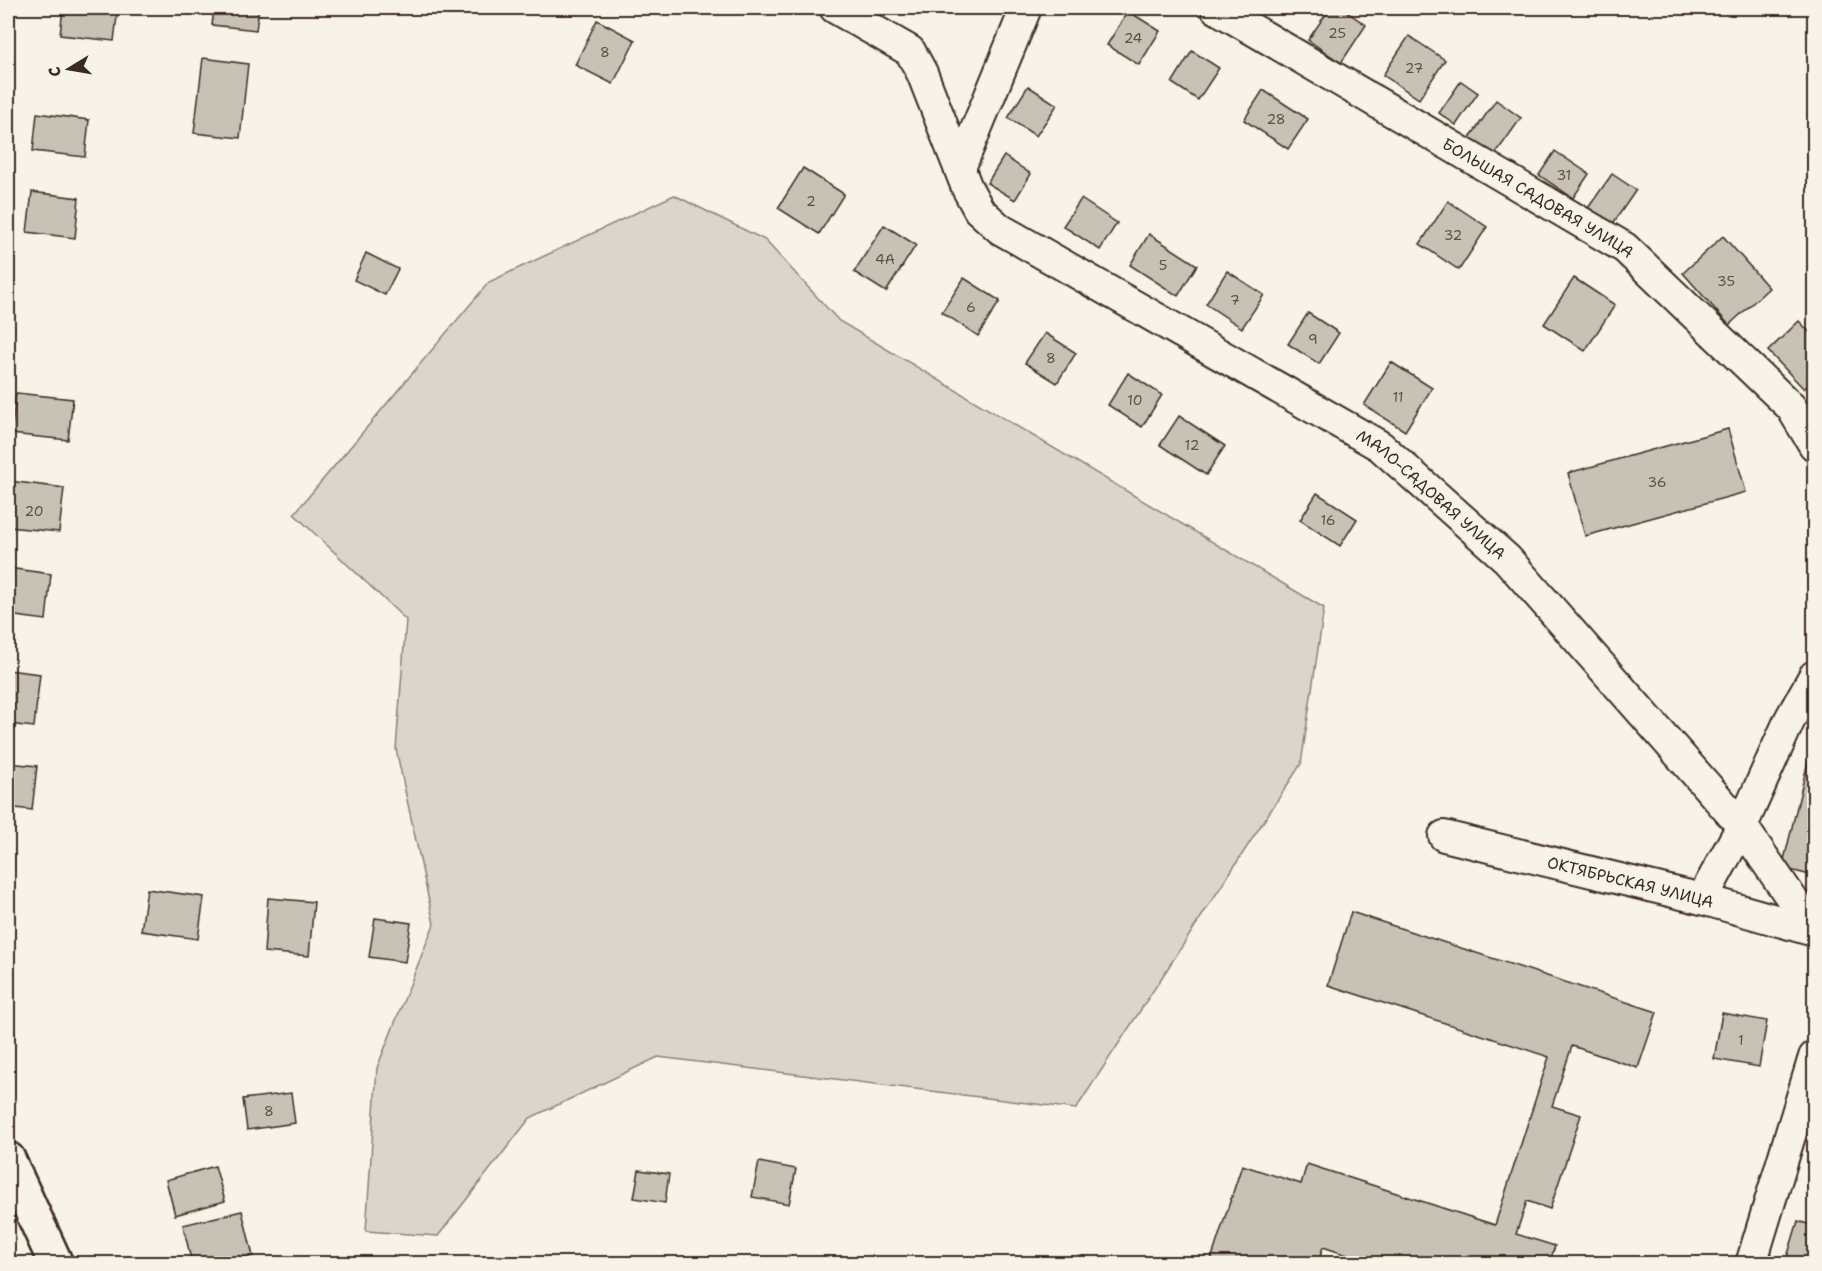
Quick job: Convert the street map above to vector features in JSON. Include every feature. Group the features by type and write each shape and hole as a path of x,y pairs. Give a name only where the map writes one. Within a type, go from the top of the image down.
{"main road":[{"path":"8,1159 56,1263"}],"street":[{"name":"МАЛО-САДОВАЯ УЛИЦА","path":"835,8 910,51 922,73 967,188 979,210 1000,229 1380,446 1507,559 1742,826 1815,931"},
{"path":"960,168 1026,8"},
{"name":"БОЛЬШАЯ САДОВАЯ УЛИЦА","path":"1216,8 1625,248 1791,406 1815,445"},
{"path":"1702,898 1742,826 1790,719 1815,676"},
{"name":"ОКТЯБРЬСКАЯ УЛИЦА","path":"1444,836 1702,898 1815,931"},
{"path":"1751,1263 1815,1057"}],"shaded area":[{"path":"674,195 765,240 839,321 1324,608 1301,764 1076,1109 658,1057 530,1118 438,1236 366,1231 377,1068 434,924 396,749 406,620 294,514 489,282"}],"building":[{"path":"63,8 118,8 114,41 60,35"},
{"path":"214,8 259,8 256,30 212,25"},
{"path":"1330,8 1341,8 1366,25 1341,63 1308,40"},
{"path":"1128,11 1160,31 1139,65 1107,45"},
{"path":"597,20 635,40 613,84 575,65"},
{"path":"1409,36 1445,60 1419,99 1383,75"},
{"path":"1192,51 1219,68 1198,100 1172,83"},
{"path":"203,58 248,64 240,138 194,133"},
{"path":"1461,81 1478,93 1456,125 1439,113"},
{"path":"1028,86 1057,105 1036,136 1008,118"},
{"path":"1263,90 1308,119 1288,149 1244,120"},
{"path":"1496,100 1521,118 1494,156 1469,139"},
{"path":"37,113 89,120 85,157 33,151"},
{"path":"1555,151 1589,174 1573,198 1539,175"},
{"path":"1004,156 1031,174 1015,200 987,183"},
{"path":"803,168 844,194 819,234 778,208"},
{"path":"1612,174 1636,190 1612,225 1588,208"},
{"path":"32,192 79,198 75,238 27,232"},
{"path":"1081,199 1117,223 1100,250 1063,226"},
{"path":"1448,201 1487,227 1459,270 1420,244"},
{"path":"884,225 916,245 886,292 854,272"},
{"path":"1149,234 1197,265 1178,296 1130,265"},
{"path":"1723,236 1769,288 1729,325 1683,273"},
{"path":"366,253 398,269 385,295 354,280"},
{"path":"1227,271 1264,295 1242,328 1206,304"},
{"path":"964,278 1000,301 978,336 942,312"},
{"path":"1574,278 1615,305 1585,351 1544,324"},
{"path":"1308,313 1339,333 1319,364 1288,344"},
{"path":"1799,321 1814,337 1814,379 1804,389 1768,351"},
{"path":"1045,333 1076,353 1057,383 1025,363"},
{"path":"1391,362 1432,388 1405,431 1364,405"},
{"path":"1128,373 1162,395 1142,427 1108,405"},
{"path":"16,393 73,399 68,440 11,434"},
{"path":"1179,416 1225,446 1206,475 1160,445"},
{"path":"1728,429 1746,492 1585,536 1568,473"},
{"path":"9,481 64,488 59,532 8,527"},
{"path":"1317,493 1357,519 1340,546 1300,520"},
{"path":"8,568 51,574 46,620 8,615"},
{"path":"8,670 40,674 34,727 8,724"},
{"path":"1814,737 1814,876 1782,868"},
{"path":"8,763 37,766 32,810 8,807"},
{"path":"147,889 204,897 198,939 141,931"},
{"path":"268,898 314,902 309,956 264,952"},
{"path":"1351,912 1657,1012 1638,1068 1572,1046 1552,1106 1581,1115 1550,1209 1527,1201 1516,1234 1555,1246 1549,1264 1374,1264 1323,1247 1318,1264 1210,1263 1242,1165 1301,1184 1307,1164 1495,1225 1549,1057 1328,985"},
{"path":"375,918 411,923 405,962 369,957"},
{"path":"1722,1013 1767,1021 1759,1067 1714,1059"},
{"path":"291,1093 295,1123 247,1130 243,1099"},
{"path":"759,1162 796,1169 789,1204 752,1197"},
{"path":"215,1166 225,1201 175,1215 166,1180"},
{"path":"639,1170 669,1174 665,1203 634,1198"},
{"path":"242,1211 253,1256 222,1264 192,1264 183,1225"},
{"path":"1798,1221 1814,1226 1814,1264 1785,1264"}]}
